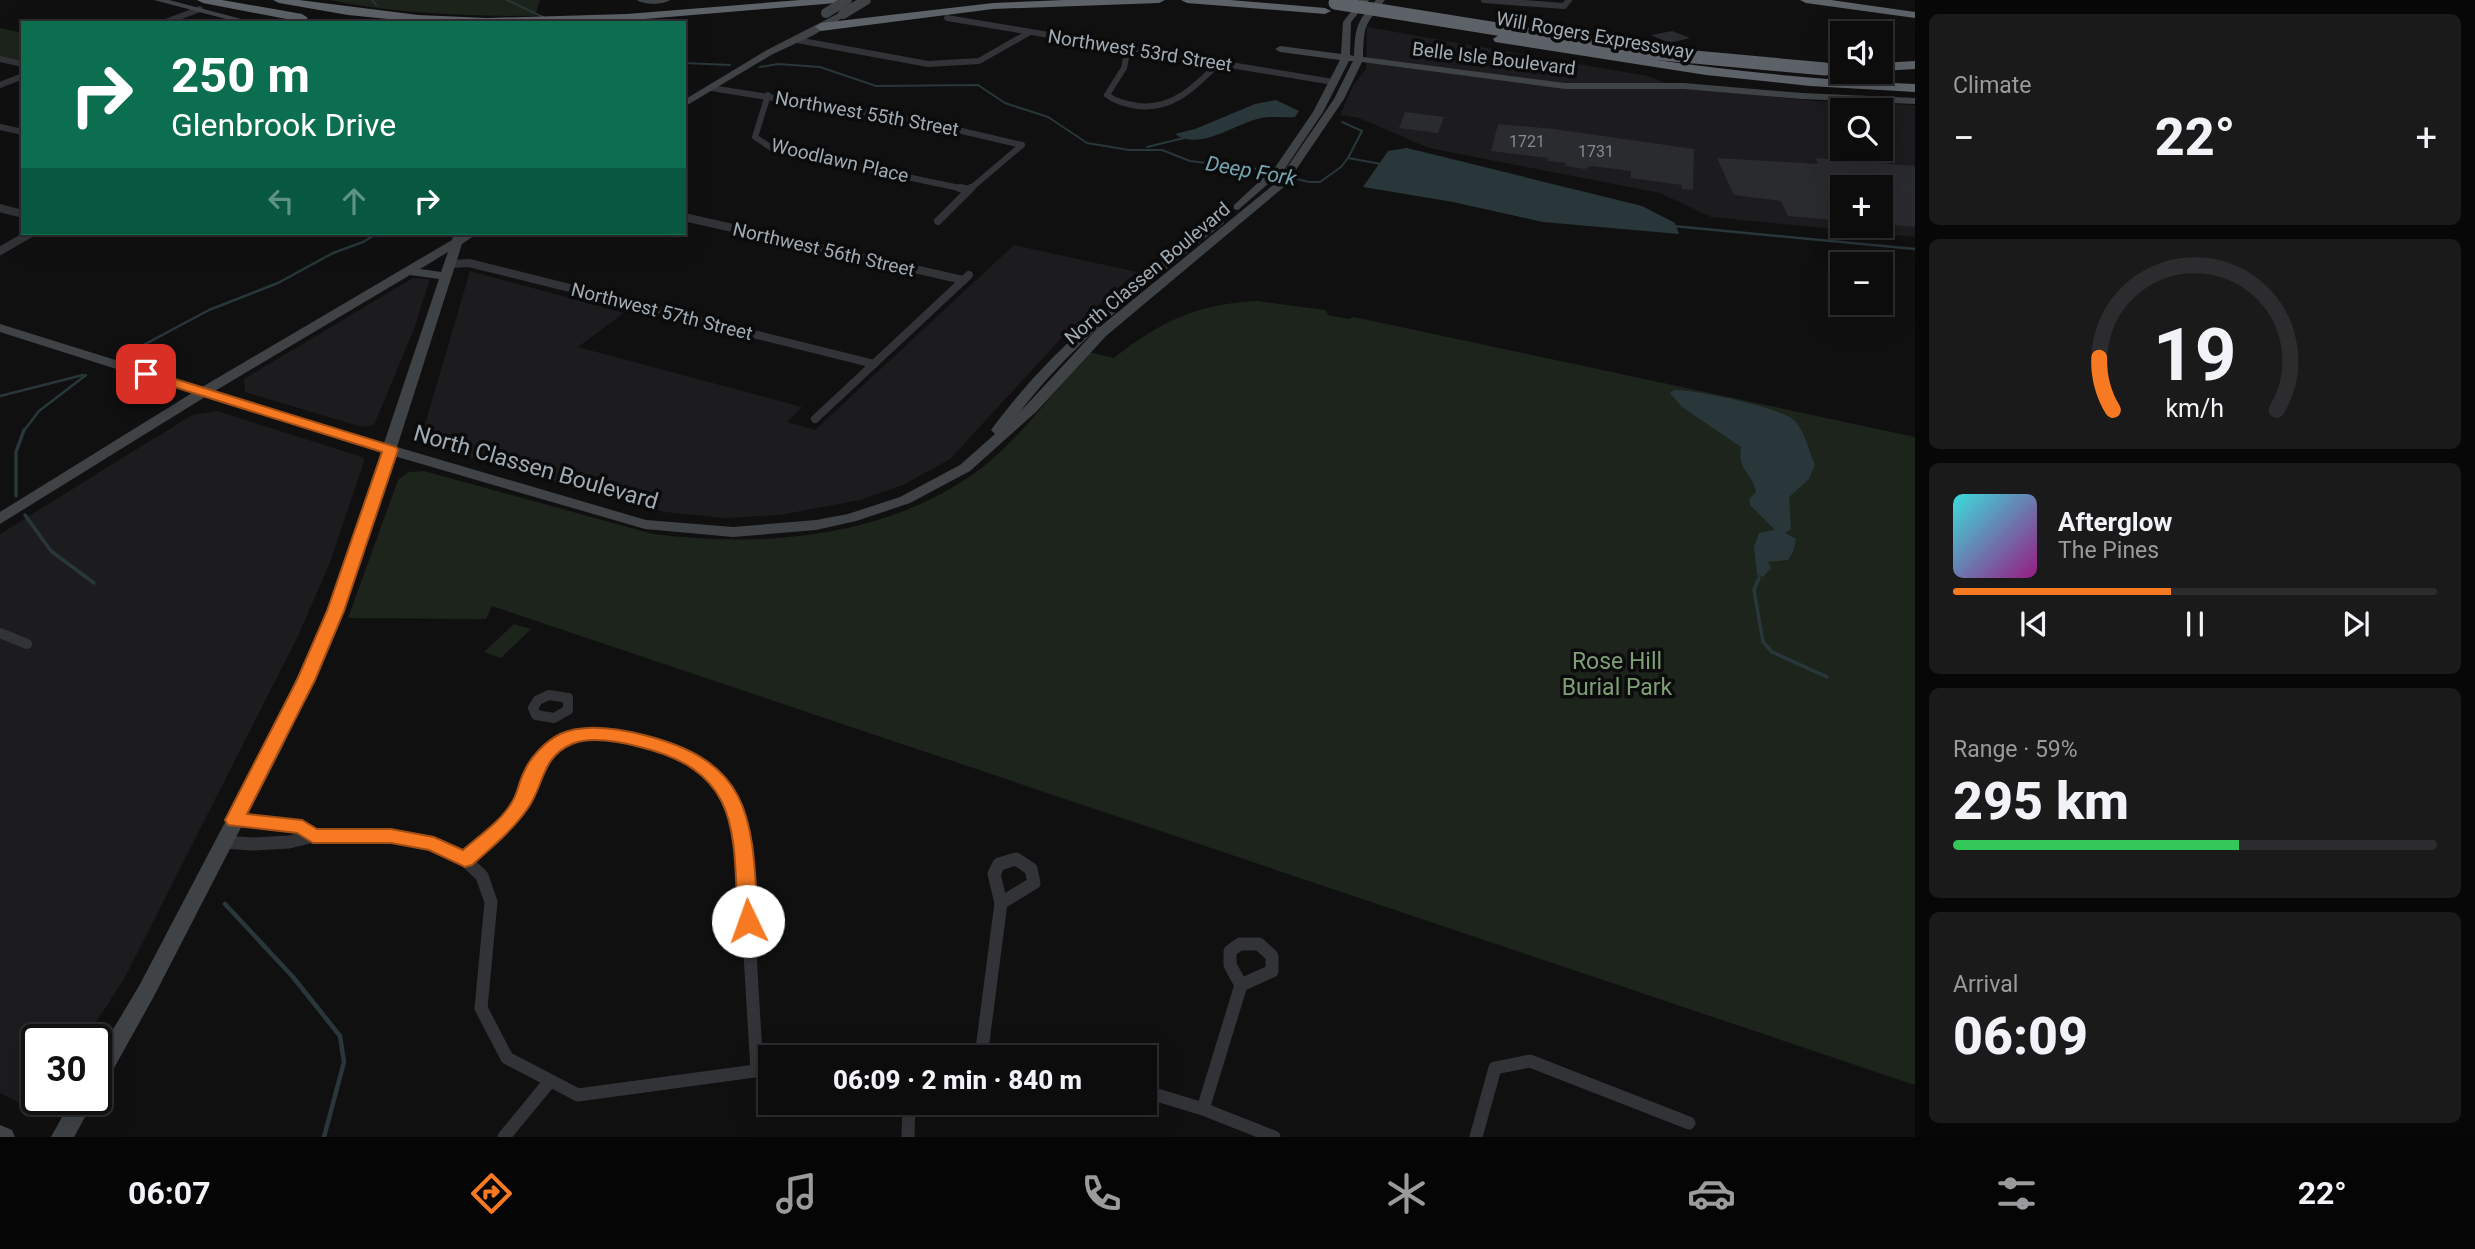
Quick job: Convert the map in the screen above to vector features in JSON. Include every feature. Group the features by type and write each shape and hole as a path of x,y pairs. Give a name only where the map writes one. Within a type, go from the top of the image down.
{"highway":[{"path":"279,0 361,14 439,20 518,21 591,20 855,0"},
{"path":"591,20 709,0"},
{"path":"808,3 836,0"},
{"path":"937,0 901,4 986,0"},
{"path":"825,19 1019,4 1159,0"},
{"name":"Will Rogers Expressway","path":"1187,0 1330,7 1626,52 1729,63 1830,69"},
{"name":"Will Rogers Expressway","path":"1312,0 1330,7 1623,61 1791,82 1915,88"},
{"path":"1806,0 1915,15"},
{"path":"1880,0 1915,4"},
{"path":"686,25 870,3"},
{"path":"201,4 317,21"},
{"path":"1623,61 1775,76 1915,80"},
{"path":"1893,68 1915,67"}],"main road":[{"path":"158,0 201,4 248,21"},
{"path":"641,0 666,0"},
{"path":"770,52 797,40 848,0"},
{"name":"North Classen Boulevard","path":"1129,301 1201,236 1268,181 1280,167 1325,97 1345,59 1347,22 1365,0"},
{"name":"North Classen Boulevard","path":"0,328 390,450 645,524 733,532 816,525 878,510 930,489 978,457 1033,385 1081,334 1214,240 1281,184 1339,99 1358,60 1359,29 1363,20 1381,0"},
{"path":"845,19 870,3"},
{"path":"686,103 825,19"},
{"name":"Belle Isle Boulevard","path":"1280,49 1565,86 1684,86 1815,97 1915,101"},
{"path":"1325,97 1339,99"},
{"path":"1242,204 1255,207"},
{"path":"1201,236 1214,240"},
{"path":"112,1051 146,992 235,820 306,680 336,611 459,237"},
{"path":"0,519 459,237"},
{"path":"407,271 449,270"},
{"path":"62,1137 75,1115"}],"street":[{"path":"1485,0 1564,6 1569,0"},
{"path":"167,21 201,4"},
{"name":"Northwest 53rd Street","path":"947,18 1333,82"},
{"path":"797,40 928,64 979,61 1030,32"},
{"path":"1128,48 1124,68 1107,94 1118,102 1142,107 1160,107 1178,102 1219,64"},
{"path":"0,59 21,64"},
{"path":"0,85 21,77"},
{"name":"Northwest 55th Street","path":"711,88 949,126 1022,145 969,190"},
{"name":"Woodlawn Place","path":"768,95 755,137 774,149 969,190"},
{"path":"0,127 21,132"},
{"path":"938,221 969,190"},
{"path":"0,208 21,213"},
{"name":"Northwest 56th Street","path":"686,217 966,277 874,363"},
{"path":"0,251 28,235"},
{"name":"Northwest 57th Street","path":"449,270 468,263 874,363"},
{"path":"814,419 874,363"},
{"path":"0,633 27,644"},
{"path":"554,718 566,739"},
{"path":"465,860 505,824 522,803 533,771 545,754 566,739 621,736 664,747 694,760 717,777 733,800 744,852 761,1045"},
{"path":"235,820 302,827 313,836"},
{"path":"223,842 289,842 313,836 391,836 434,844 465,860 482,876 491,902 481,1008 507,1058 578,1095 758,1071"},
{"path":"983,1045 1000,903"},
{"path":"1203,1110 1241,985"},
{"path":"1476,1137 1495,1068 1530,1061 1689,1123"},
{"path":"504,1137 550,1081"},
{"path":"1157,1095 1274,1137"},
{"path":"908,1137 909,1115"}],"shaded area":[{"path":"1367,27 1648,76 1662,82 1711,91 1830,102 1830,161 1893,161 1893,104 1915,105 1915,237 1893,235 1893,175 1830,175 1830,229 1711,217 1660,193 1429,148 1359,118 1340,115 1353,86 1366,69"},
{"path":"1276,100 1299,111 1295,117 1261,118 1218,135 1195,140 1175,134 1195,129 1255,104"},
{"path":"1407,148 1642,206 1675,223 1679,234 1543,222 1453,202 1363,187 1388,151"},
{"path":"1014,245 1137,272 1067,332 950,459 903,485 860,500 780,515 725,518 665,512 618,501 416,441 423,431 470,271 624,313 578,347 802,407 787,422 815,430"},
{"path":"413,278 430,279 414,329 374,425 362,427 245,392 244,379"},
{"path":"1674,390 1757,405 1787,416 1795,421 1802,432 1815,464 1809,479 1789,497 1791,529 1785,533 1796,539 1793,552 1788,560 1768,562 1771,568 1763,577 1757,575 1754,547 1759,533 1775,530 1750,505 1750,498 1756,492 1741,461 1741,447 1682,407 1670,393"},
{"path":"217,411 359,456 364,459 363,465 329,565 298,636 124,979 95,1024 21,1024 19,1103 0,1093 0,534 192,415"}],"green space":[{"path":"330,0 540,0 535,16 432,13"},
{"path":"0,28 21,33 21,61 0,56"},
{"name":"Rose Hill Burial Park","path":"1257,301 1326,310 1328,315 1348,319 1354,317 1915,437 1915,1085 492,606 486,619 348,618 398,480 408,472 424,471 653,534 737,539 823,533 865,524 906,510 944,492 980,469 1023,429 1089,352 1114,358 1164,324 1181,317 1216,306"},
{"path":"514,624 531,629 501,658 484,652"}],"building":[{"path":"1672,31 1690,38 1669,43 1651,35"},
{"path":"1405,112 1444,117 1438,133 1399,128"},
{"path":"1498,124 1554,129 1694,149 1693,190 1682,189 1682,185 1631,178 1631,171 1592,166 1585,169 1548,161 1548,158 1491,151"},
{"path":"1717,158 1818,164 1815,158 1915,166 1915,227 1893,225 1893,175 1830,175 1830,220 1788,216 1781,201 1734,195"}],"waterway":[{"path":"372,0 376,5"},
{"name":"Deep Fork","path":"507,0 543,17"},
{"name":"Deep Fork","path":"686,63 730,65"},
{"name":"Deep Fork","path":"760,67 778,64 820,67 876,86 978,85 1005,103 1048,117 1087,143 1129,150 1162,150 1190,161 1257,169 1309,182 1320,182 1341,167 1348,158"},
{"path":"1342,122 1362,131 1348,158"},
{"path":"1147,147 1184,138"},
{"name":"Deep Fork","path":"1348,158 1381,164"},
{"name":"Deep Fork","path":"1673,226 1915,249"},
{"path":"136,349 209,310 278,283 333,253 375,235"},
{"path":"0,396 83,375"},
{"path":"24,431 39,411 86,375"},
{"path":"16,496 16,452 24,431"},
{"path":"25,515 51,551 94,583"},
{"path":"1759,578 1754,590 1763,642 1772,652 1827,677"},
{"path":"225,904 293,977 340,1036 344,1062 324,1137"}],"route":[{"path":"146,374 390,450 336,611 306,680 235,820 302,827 313,836 391,836 434,844 465,860 505,824 522,803 533,771 545,754 566,739 621,736 664,747 694,760 717,777 733,800 744,852 748,921"}]}
